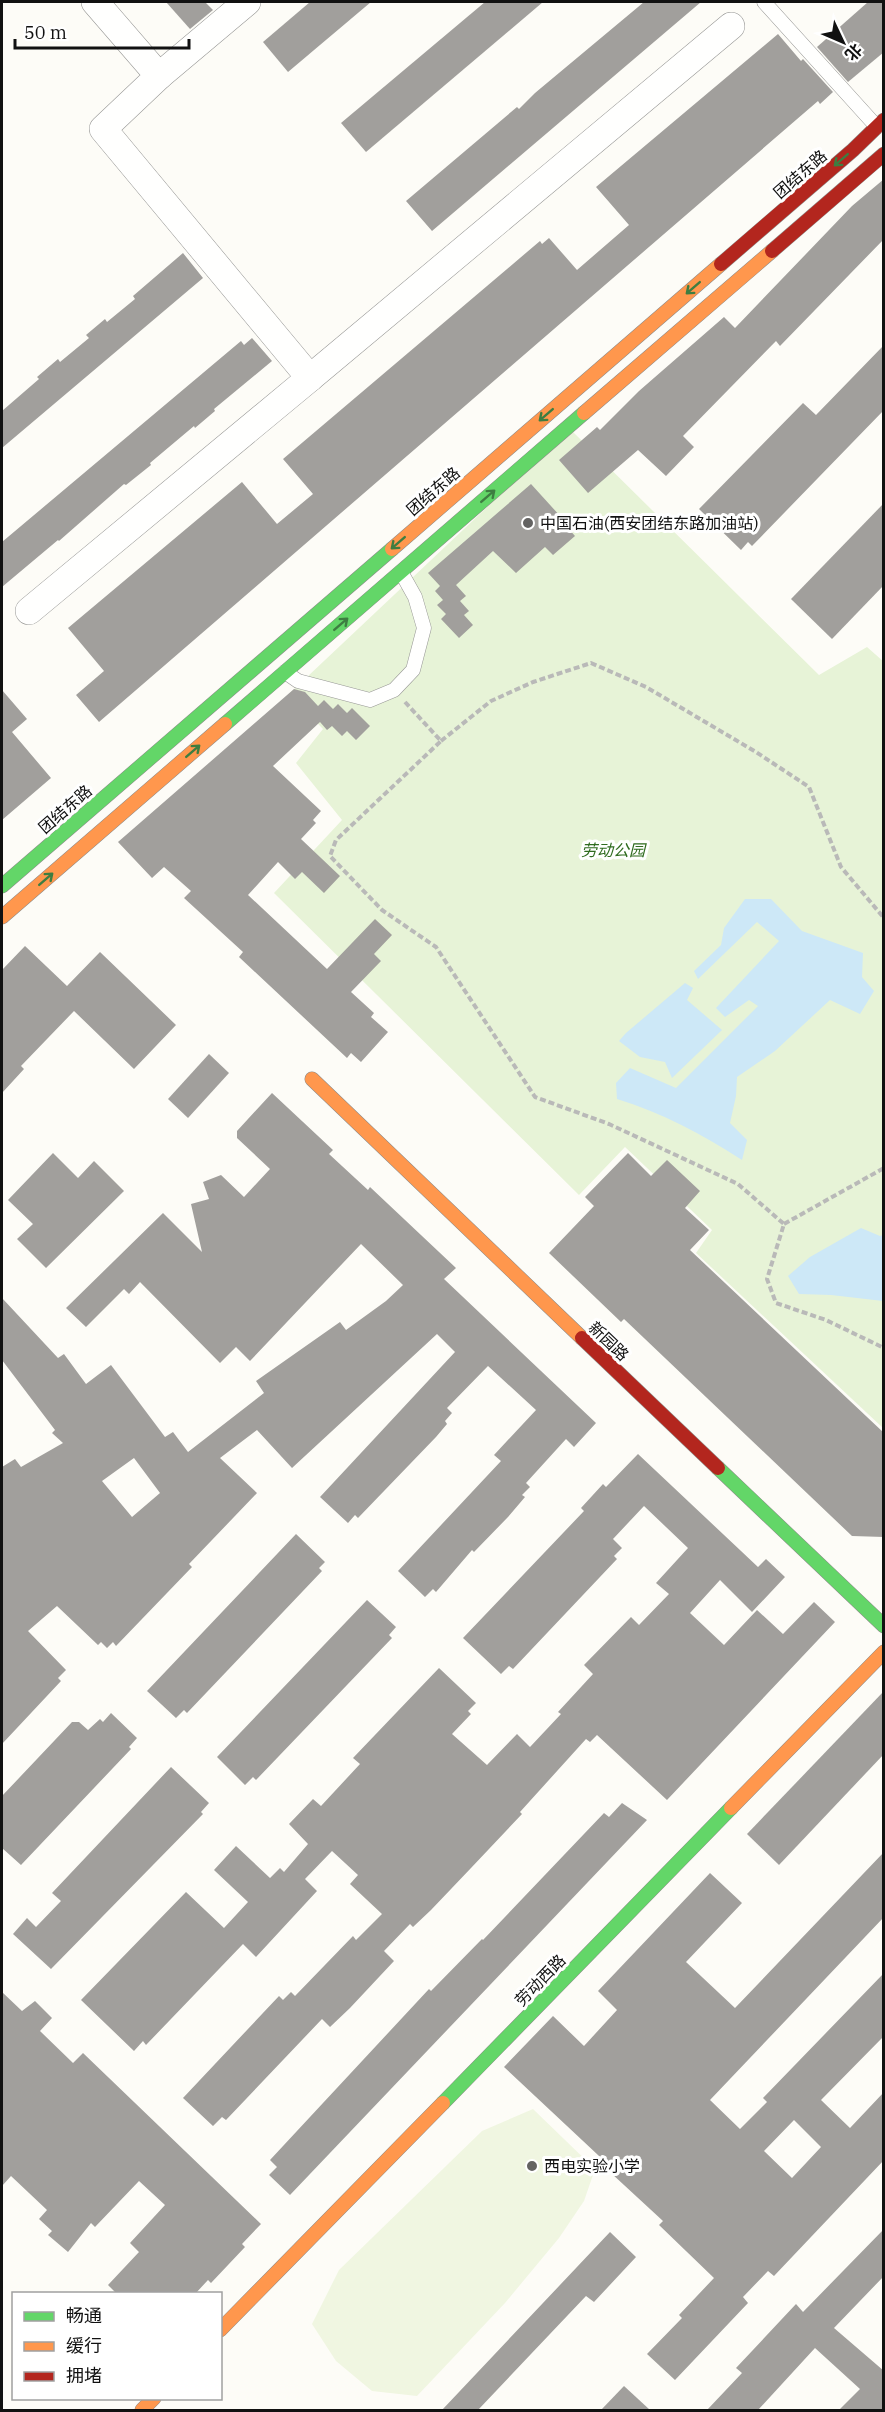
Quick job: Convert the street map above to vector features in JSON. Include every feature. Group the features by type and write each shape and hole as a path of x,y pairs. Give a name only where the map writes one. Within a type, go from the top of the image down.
{"street":[{"path":"95,2 159,75"},
{"path":"247,2 159,75 103,129 310,378"},
{"path":"29,611 730,26"},
{"name":"团结东路","path":"2,886 835,165 880,123"},
{"path":"2,917 884,154"},
{"name":"新园路","path":"312,1079 884,1626"},
{"name":"劳动西路","path":"222,2328 884,1652"}],"lane":[{"path":"764,2 880,123"},
{"path":"285,672 298,681 369,700 394,690 413,670 424,628 415,597 401,572"}],"path":[{"path":"784,1224 738,1184 609,1124 535,1097 436,947 382,910 330,856 336,840 441,741 491,701 533,682 591,663 646,687 756,752 808,787 841,867 884,918"},
{"path":"394,690 441,741"},
{"path":"884,1168 784,1224 767,1280 776,1303 826,1320 884,1348"}],"green space":[{"name":"劳动公园","path":"570,429 819,675 867,647 884,662 883,1428 696,1253 712,1230 625,1147 579,1195 274,893 342,820 296,763 323,729 289,694"},
{"path":"533,2109 595,2169 584,2201 559,2238 505,2303 417,2396 372,2391 336,2361 312,2324 339,2270 482,2131"}],"water":[{"path":"745,899 771,899 802,931 863,953 862,977 874,991 860,1014 830,1000 775,1051 737,1077 736,1096 730,1123 747,1140 742,1160 681,1125 617,1099 616,1083 630,1068 676,1088 758,1006 749,1000 725,1017 716,1008 779,941 757,922 698,979 694,971 721,945 724,928"},
{"path":"685,983 693,988 687,1000 722,1030 672,1078 665,1062 640,1057 619,1041"},
{"path":"861,1228 880,1236 883,1235 883,1301 799,1294 788,1276 810,1257"}],"building":[{"path":"166,2 205,2 213,10 190,29"},
{"path":"310,2 371,2 288,72 263,42"},
{"path":"485,2 543,2 366,152 341,123"},
{"path":"644,2 701,2 432,231 406,201 517,107 519,109"},
{"path":"868,2 884,2 884,52 848,82 817,47"},
{"path":"778,34 801,61 803,59 833,92 820,104 818,101 99,722 76,695 104,671 68,628 242,482 277,524 313,494 283,459 540,241 542,244 549,238 577,270 629,225 596,187"},
{"path":"884,179 884,239 780,346 776,341 683,436 694,447 666,476 638,450 588,493 559,460 597,427 600,430 639,391 724,317 735,328 852,206"},
{"path":"183,253 203,278 2,448 2,411 58,359 60,362 89,338 86,335 105,319 107,322 135,299 133,296"},
{"path":"252,338 272,361 214,409 215,411 195,428 194,426 150,463 151,465 126,485 124,484 2,587 2,542 241,341 244,345"},
{"path":"884,345 884,410 752,546 748,542 741,550 699,509 803,403 816,415"},
{"path":"531,484 575,536 553,555 545,547 516,573 493,551 456,585 466,596 460,601 469,611 464,615 473,625 459,638 441,619 446,614 437,605 443,600 435,591 440,586 428,573"},
{"path":"884,503 884,585 832,639 791,599"},
{"path":"294,689 305,692 318,706 324,700 333,709 338,704 347,713 352,708 370,726 356,740 347,731 342,736 332,726 327,730 320,722 273,766 321,811 313,820 316,823 301,839 340,876 324,893 302,872 295,879 278,862 248,895 327,969 375,919 392,935 374,954 381,961 351,992 374,1013 371,1017 388,1032 361,1062 351,1053 347,1058 239,957 243,952 184,898 191,891 164,867 152,878 118,842"},
{"path":"2,690 27,719 12,732 51,778 2,820"},
{"path":"25,946 67,986 100,952 176,1025 134,1069 74,1011 21,1066 24,1069 2,1093 2,970"},
{"path":"209,1054 229,1073 188,1118 168,1099"},
{"path":"272,1093 333,1150 329,1154 368,1190 370,1187 456,1268 444,1279 596,1423 574,1447 566,1439 526,1483 530,1487 522,1495 525,1497 508,1517 474,1552 472,1550 436,1592 433,1589 425,1597 398,1571 501,1461 494,1455 536,1410 488,1366 447,1408 452,1413 445,1421 447,1424 436,1437 358,1518 355,1515 348,1523 320,1497 455,1352 437,1334 292,1468 257,1430 220,1458 257,1493 189,1564 192,1567 116,1646 113,1642 107,1648 101,1642 98,1645 57,1606 28,1631 66,1670 58,1678 61,1681 2,1744 2,1467 15,1459 21,1467 63,1443 52,1433 55,1430 2,1360 2,1298 58,1358 64,1354 86,1384 111,1365 165,1437 173,1432 188,1452 264,1393 256,1381 340,1322 346,1330 386,1301 403,1285 361,1244 250,1361 236,1347 220,1363 140,1282 129,1294 124,1289 86,1327 66,1308 163,1213 202,1252 191,1204 209,1199 203,1182 221,1175 244,1197 270,1169 237,1138 237,1131","holes":["134,1458 160,1493 132,1517 102,1481"]},
{"path":"53,1153 78,1178 94,1161 124,1191 46,1268 17,1239 33,1224 8,1200"},
{"path":"628,1153 651,1176 667,1160 700,1191 685,1208 709,1230 690,1250 884,1433 884,1537 852,1536 624,1319 621,1322 549,1253 594,1206 585,1197"},
{"path":"638,1454 758,1567 766,1559 785,1577 752,1612 720,1580 690,1613 724,1645 757,1610 783,1634 814,1602 835,1622 667,1800 597,1735 590,1742 586,1739 520,1812 522,1814 431,1910 413,1927 410,1924 384,1951 394,1961 350,2008 330,2027 322,2019 226,2120 222,2117 213,2126 183,2098 279,1996 283,2000 291,1992 295,1996 353,1936 356,1940 382,1914 350,1884 358,1875 332,1851 305,1879 317,1891 256,1957 243,1944 146,2045 143,2041 134,2051 81,2000 186,1892 224,1928 248,1902 214,1870 236,1846 270,1878 280,1868 284,1872 308,1844 289,1824 313,1799 321,1806 360,1764 353,1758 439,1668 476,1703 468,1711 471,1714 452,1734 487,1765 517,1734 530,1747 561,1714 558,1712 593,1674 584,1665 631,1617 639,1625 669,1594 656,1583 688,1548 644,1506 613,1539 622,1548 614,1556 617,1559 513,1669 509,1666 501,1674 463,1638 584,1511 581,1508 603,1484 606,1487"},
{"path":"296,1534 325,1562 319,1568 322,1571 187,1713 184,1710 176,1718 147,1691"},
{"path":"367,1600 396,1627 389,1635 392,1638 256,1780 253,1777 245,1785 217,1757"},
{"path":"884,1691 884,1754 779,1865 747,1834"},
{"path":"111,1713 137,1738 129,1747 131,1749 21,1865 2,1848 2,1796 72,1722 79,1722 88,1730 100,1719 103,1722"},
{"path":"171,1767 209,1803 201,1812 203,1814 51,1969 13,1934 27,1918 36,1927 61,1901 52,1893"},
{"path":"622,1803 647,1820 290,2195 269,2175 277,2167 270,2160 429,1989 431,1991 483,1940 604,1813 609,1817"},
{"path":"884,1852 884,1917 710,2100 740,2129 767,2102 763,2098 884,1973 884,2036 821,2100 850,2128 884,2092 884,2160 774,2276 768,2271 743,2297 748,2303 675,2380 647,2354 682,2318 679,2315 714,2278 659,2225 663,2221 611,2173 614,2170 504,2067 553,2016 584,2046 617,2010 598,1991 710,1873 742,1903 686,1962 735,2008","holes":["794,2120 821,2147 792,2178 764,2151"]},
{"path":"2,1992 22,2011 35,2001 52,2018 40,2031 73,2063 83,2053 261,2224 242,2244 245,2247 211,2283 208,2280 197,2292 115,2292 108,2285 139,2252 130,2243 165,2205 139,2181 95,2227 91,2223 68,2252 48,2235 52,2231 39,2219 47,2210 11,2176 2,2186"},
{"path":"884,2229 884,2276 834,2328 884,2371 884,2410 839,2410 860,2389 815,2348 758,2410 707,2410 742,2373 736,2368 796,2304 803,2312"},
{"path":"610,2232 636,2257 594,2302 586,2296 478,2410 442,2410"},
{"path":"624,2386 650,2410 601,2410"}],"traffic: fast":[{"path":"225,724 584,413"},
{"path":"2,886 392,549"},
{"path":"718,1468 884,1626"},
{"path":"443,2103 731,1808"}],"traffic: slow":[{"path":"584,413 772,251"},
{"path":"392,549 721,264"},
{"path":"2,917 225,724"},
{"path":"312,1079 582,1338"},
{"path":"731,1808 884,1652"},
{"path":"222,2328 443,2103"},
{"path":"142,2410 152,2400"}],"traffic: jam":[{"path":"721,264 853,150 884,120"},
{"path":"772,251 884,154"},
{"path":"582,1338 718,1468"}],"place":[{"name":"中国石油(西安团结东路加油站)","path":"528,523"},
{"name":"西电实验小学","path":"532,2166"}]}
